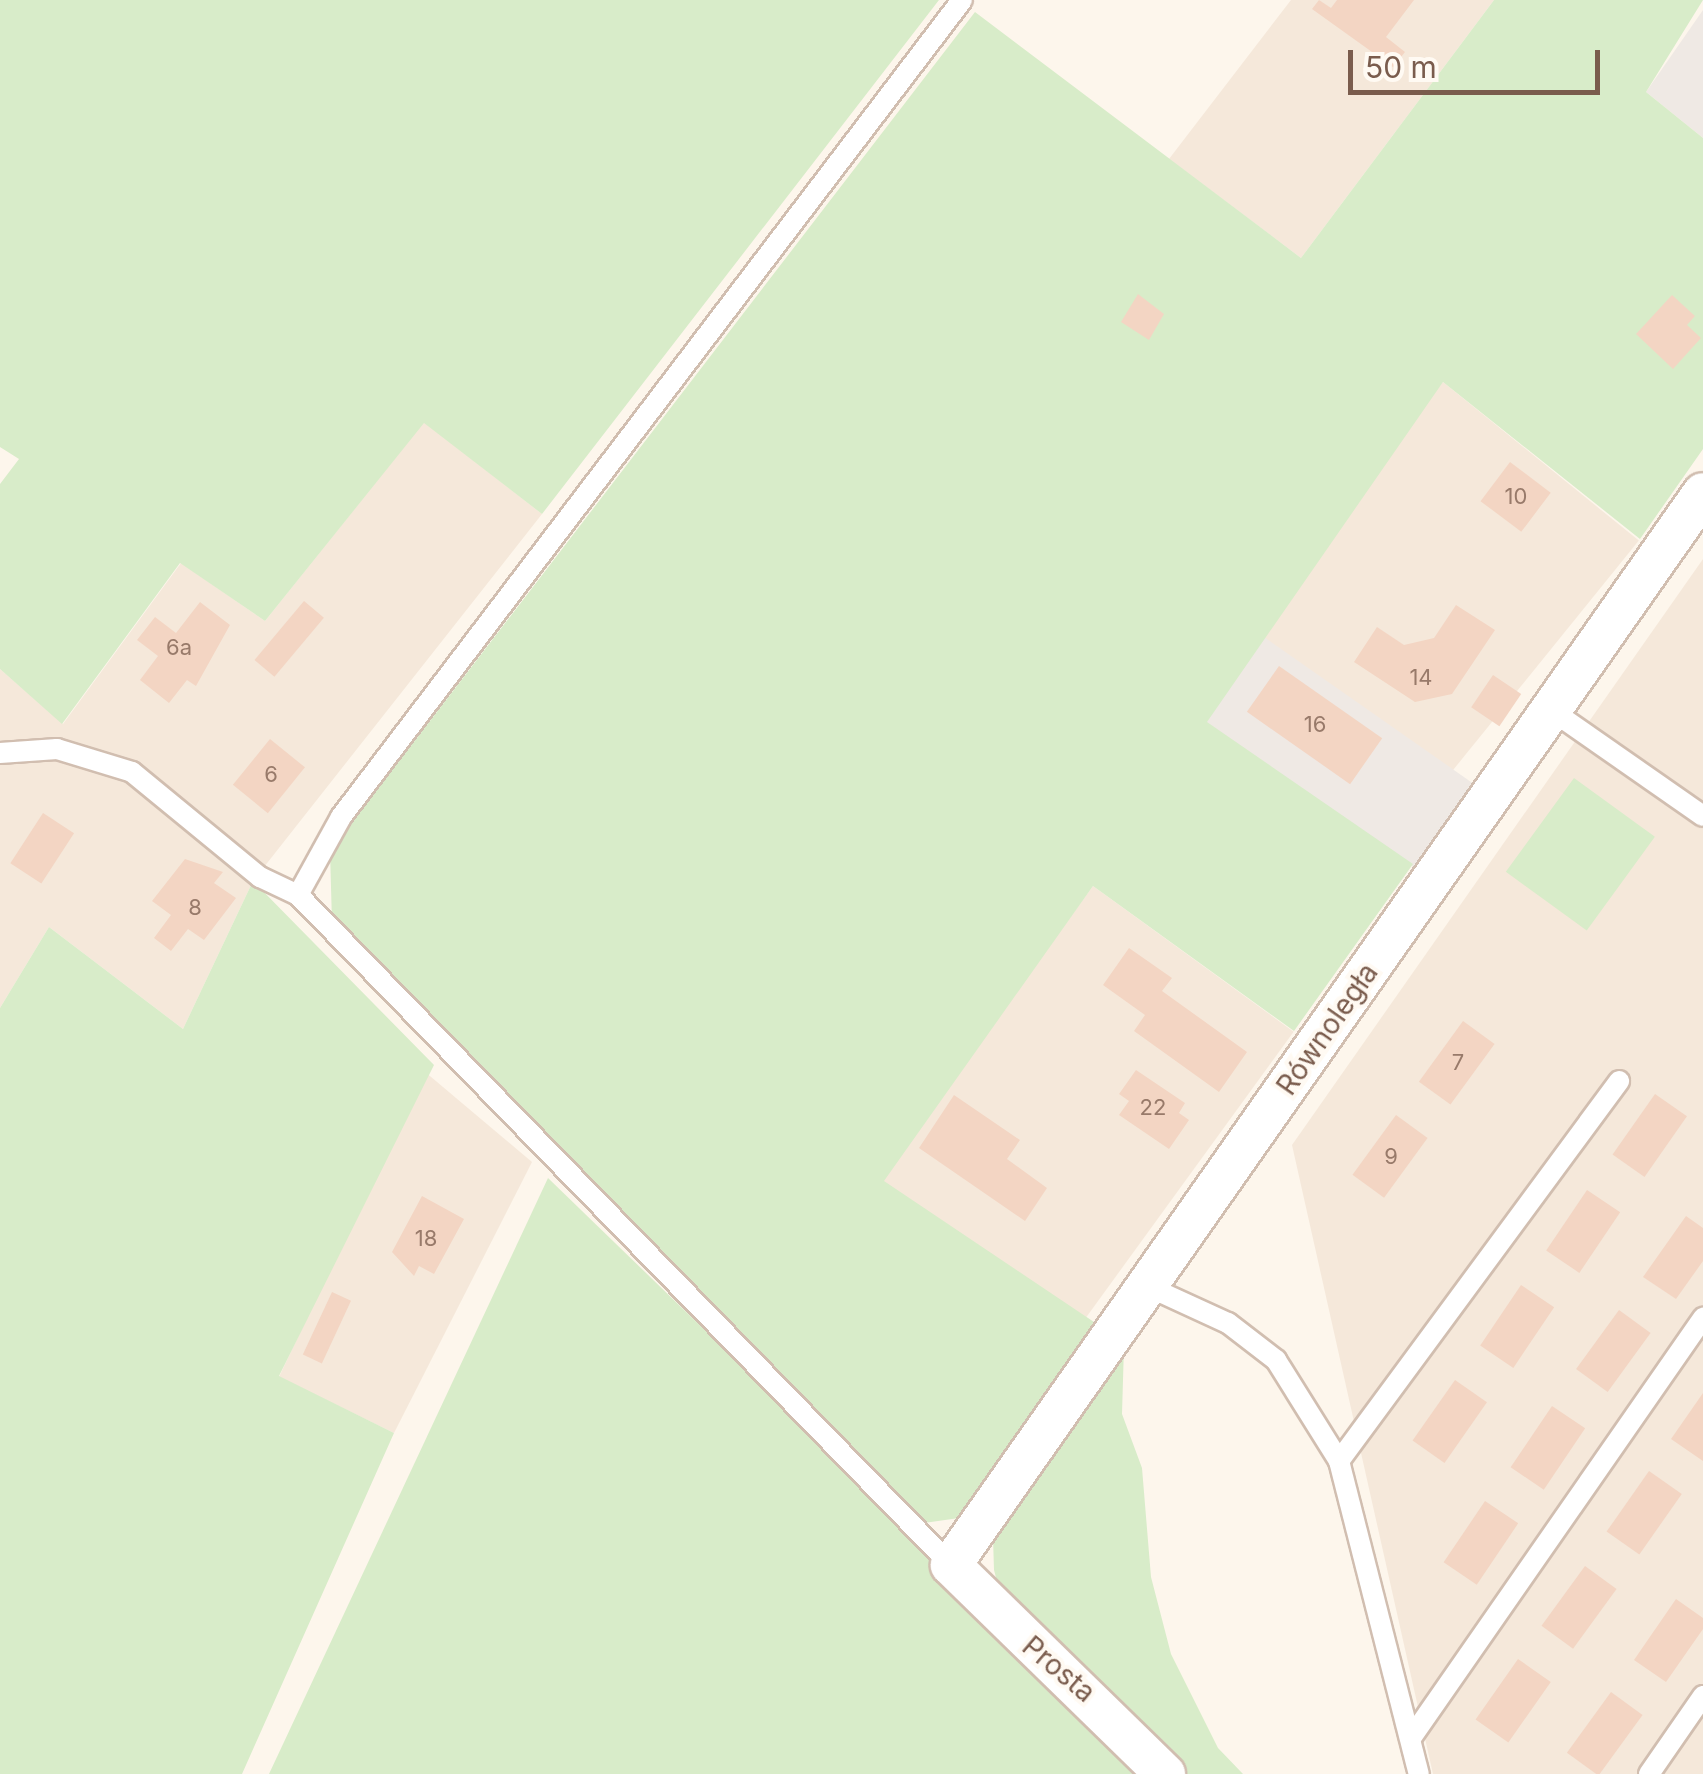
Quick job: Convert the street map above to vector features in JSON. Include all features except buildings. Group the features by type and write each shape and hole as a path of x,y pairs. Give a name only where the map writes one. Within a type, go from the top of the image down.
{"street":[{"name":"Równoległa","path":"951,1565 1703,493"},
{"name":"Prosta","path":"951,1565 1164,1774"}],"lane":[{"path":"298,896 341,817 962,0"},
{"path":"1551,710 1703,816"},
{"path":"0,753 56,749 132,772 260,876 298,896 951,1565"},
{"path":"1339,1461 1619,1081"},
{"path":"1147,1286 1228,1323 1276,1360 1339,1461 1419,1774"},
{"path":"1411,1738 1703,1318"},
{"path":"1649,1774 1703,1696"}],"shaded area":[{"path":"1291,0 1494,0 1301,258 1169,159"},
{"path":"1703,10 1703,138 1646,92"},
{"path":"1443,382 1639,541 1442,783 1247,624"},
{"path":"424,422 542,514 253,881 183,1029 49,927 0,1008 0,669 63,724 181,563 265,621"},
{"path":"1703,559 1703,1774 1433,1774 1292,1145"},
{"path":"1264,637 1472,783 1413,867 1205,721"},
{"path":"1093,886 1294,1032 1080,1325 880,1180"},
{"path":"424,1071 532,1162 394,1433 279,1377"}],"green space":[{"path":"0,0 939,0 542,514 424,423 265,621 180,563 62,724 0,669 0,484 19,459 0,447"},
{"path":"1494,0 1703,0 1646,92 1703,138 1703,449 1640,539 1443,382 1207,722 1413,864 1294,1031 1093,886 884,1181 1094,1322 959,1518 924,1523 332,923 330,851 975,12 1301,258"},
{"path":"1574,778 1655,837 1587,931 1506,872"},
{"path":"253,881 434,1065 279,1376 394,1433 242,1774 0,1774 0,1008 49,927 183,1029"},
{"path":"548,1178 809,1431 1136,1774 269,1774"},
{"path":"1124,1346 1122,1414 1142,1468 1151,1577 1171,1654 1218,1748 1243,1774 1186,1774 1000,1593 994,1570 993,1538"}]}
